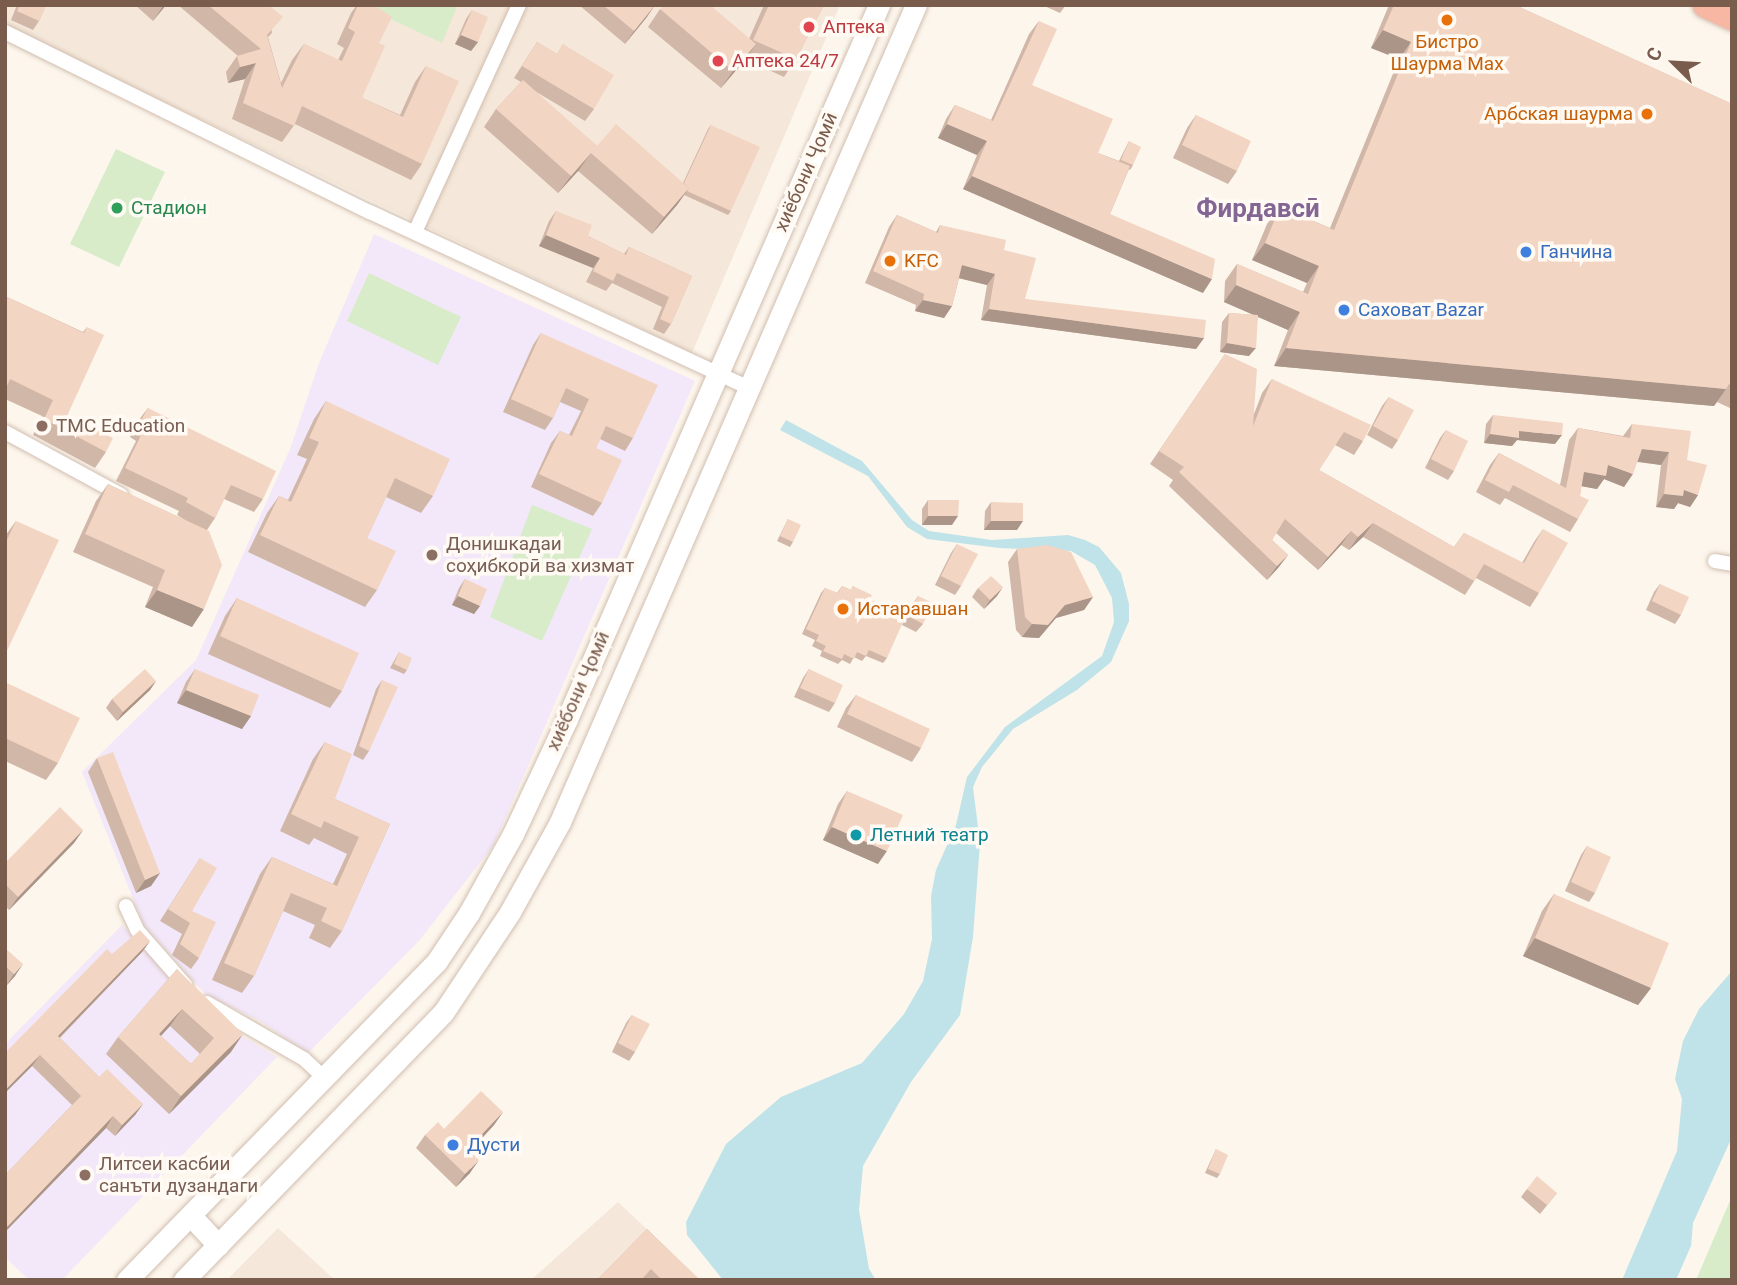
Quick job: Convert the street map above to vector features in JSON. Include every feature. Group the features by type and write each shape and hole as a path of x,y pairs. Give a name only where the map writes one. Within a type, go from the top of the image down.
{"highway":[{"path":"1706,5 1732,17"}],"main road":[{"name":"хиёбони Ҷомӣ","path":"127,1280 437,961 469,913 513,834 567,719 879,5"},
{"name":"хиёбони Ҷомӣ","path":"184,1280 443,1013 510,912 560,822 916,5"},
{"path":"191,1216 218,1245"}],"street":[{"path":"415,232 519,5"},
{"path":"5,32 415,232 717,376 750,388"},
{"path":"5,432 134,502"},
{"path":"1715,561 1732,564"},
{"path":"126,906 138,930 187,986 213,1008 304,1059 320,1074"}],"shaded area":[{"path":"5,5 840,5 692,353 5,26"},
{"name":"Донишкадаи соҳибкорӣ ва хизмат","path":"374,234 695,381 493,846 419,941 308,1053 260,1021 206,995 144,926 82,772 196,660 290,449 319,363"},
{"name":"Литсеи касбии санъти дузандаги","path":"122,925 211,1018 277,1057 62,1280 29,1280 5,1257 5,1044"},
{"path":"618,1202 701,1280 531,1280"},
{"path":"278,1228 335,1280 227,1280"}],"green space":[{"path":"360,5 453,5 457,7 442,43"},
{"name":"Стадион","path":"116,149 165,172 119,267 70,244"},
{"path":"369,273 461,317 438,365 347,321"},
{"path":"532,505 592,529 542,641 490,617"},
{"path":"1732,1196 1732,1280 1696,1280"}],"water":[{"path":"786,420 862,461 912,520 929,531 992,540 1068,535 1099,547 1121,573 1129,604 1129,621 1111,662 1077,690 1013,729 982,767 973,787 980,843 973,937 960,1015 911,1082 863,1166 859,1210 869,1269 876,1280 723,1280 687,1235 686,1222 726,1144 781,1097 862,1063 904,1014 923,981 932,939 931,896 936,870 956,825 967,777 1005,727 1102,656 1114,622 1112,598 1095,565 1071,551 999,548 927,539 907,527 868,476 780,430"},
{"path":"1732,971 1732,1137 1693,1223 1691,1246 1676,1280 1622,1280 1677,1151 1682,1099 1675,1079 1683,1041 1699,1009"}],"building":[{"path":"20,5 46,5 39,21 17,11"},
{"path":"208,5 269,5 283,17 267,35 282,88 304,44 342,61 355,32 348,28 358,5 374,5 392,17 379,43 385,46 362,98 403,117 426,66 459,81 422,164 302,106 294,126 243,103 256,63 240,67 237,56 261,49"},
{"path":"603,5 655,5 634,31"},
{"path":"664,5 710,5 756,44 733,71 660,9"},
{"path":"769,5 824,5 796,59 753,40"},
{"name":"Ганчина","path":"1394,5 1515,5 1732,104 1732,386 1729,384 1726,389 1286,348 1300,312 1236,285 1237,264 1308,294 1319,266 1265,243 1280,207 1334,230 1411,42 1383,30"},
{"path":"472,10 488,17 478,42 461,35"},
{"path":"1039,21 1057,29 1032,85 1113,119 1098,153 1130,166 1110,214 1215,259 1212,279 972,176 987,141 947,124 955,105 993,121"},
{"path":"537,42 557,54 563,44 614,75 594,109 522,66"},
{"path":"523,80 597,146 616,124 689,188 664,217 591,153 571,176 496,109"},
{"path":"1196,115 1251,141 1237,171 1182,145"},
{"path":"711,125 760,147 731,211 687,191 689,188 684,183"},
{"path":"1129,141 1141,147 1133,165 1121,160"},
{"path":"556,211 592,225 588,236 626,255 629,247 692,276 671,324 660,319 669,297 617,273 613,281 593,271 600,258 546,235"},
{"path":"897,215 938,233 940,225 1006,240 1004,250 1036,258 1025,299 1206,320 1204,338 989,309 995,274 962,265 952,306 923,300 924,294 873,271"},
{"path":"5,296 84,333 87,327 104,335 67,416 113,438 106,452 44,419 53,400 10,379 7,386 5,385"},
{"path":"1229,313 1258,315 1256,348 1227,343"},
{"path":"541,333 658,385 633,438 606,426 596,448 622,460 602,503 539,474 560,431 572,436 589,399 566,388 553,418 511,399"},
{"path":"1225,354 1257,369 1253,426 1272,379 1371,425 1363,441 1344,432 1319,470 1454,547 1464,533 1524,563 1543,529 1568,543 1539,593 1484,564 1474,581 1373,523 1358,537 1351,531 1328,557 1285,519 1272,540 1288,555 1277,566 1179,472 1184,467 1159,451"},
{"path":"1389,397 1414,410 1398,440 1373,426"},
{"path":"326,401 450,459 433,496 395,478 367,538 396,551 377,590 260,535 279,496 291,502 319,442 309,438"},
{"path":"148,408 276,471 263,499 231,485 215,518 186,502 188,498 125,468 145,427 139,424"},
{"path":"1493,415 1563,423 1562,435 1519,431 1519,438 1490,434"},
{"path":"1632,424 1691,431 1687,460 1707,465 1698,495 1684,490 1683,496 1664,494 1669,452 1642,449 1633,474 1608,465 1606,476 1584,472 1580,496 1589,500 1578,519 1513,485 1509,492 1485,480 1499,453 1566,488 1578,428 1630,438"},
{"path":"1446,430 1468,441 1454,471 1431,459"},
{"path":"108,484 209,531 222,565 204,609 157,590 165,570 85,534"},
{"path":"928,500 959,500 958,516 928,516"},
{"path":"991,502 1023,503 1023,521 991,521"},
{"path":"788,519 801,525 793,542 780,536"},
{"path":"16,521 59,540 5,655 5,544"},
{"path":"957,544 978,554 961,586 941,576"},
{"path":"1047,545 1071,552 1093,597 1065,605 1048,625 1032,624 1025,617 1017,549"},
{"path":"991,576 1003,587 990,600 978,588"},
{"path":"465,579 487,589 480,606 458,596"},
{"path":"1660,584 1689,597 1681,615 1652,601"},
{"path":"842,586 851,590 853,586 872,595 870,599 879,604 876,611 903,622 887,658 869,650 866,656 857,652 854,659 844,654 842,659 823,651 826,646 816,641 819,635 806,629 825,588 838,593"},
{"path":"918,596 933,603 923,624 908,616"},
{"path":"237,598 359,653 342,691 220,636"},
{"path":"399,652 412,658 407,670 394,664"},
{"path":"145,669 156,681 123,712 112,699"},
{"path":"195,669 259,695 251,716 186,690"},
{"path":"809,669 843,685 835,703 800,688"},
{"path":"382,680 398,687 369,751 359,746"},
{"path":"5,682 80,718 58,763 5,738"},
{"path":"856,695 930,729 921,748 847,714"},
{"path":"325,742 352,754 335,799 390,824 342,931 321,921 327,908 291,893 254,976 224,963 272,857 337,886 359,837 324,821 321,828 291,814"},
{"path":"113,752 160,873 145,880 97,758"},
{"path":"847,791 903,815 887,851 832,827"},
{"path":"60,807 83,830 18,897 5,884 5,863"},
{"path":"1587,846 1611,857 1595,893 1571,882"},
{"path":"200,858 217,868 192,911 216,922 199,958 180,944 190,923 168,909"},
{"path":"1554,894 1669,943 1651,988 1535,938"},
{"path":"140,930 150,941 58,1036 99,1077 107,1069 143,1104 122,1125 113,1116 8,1226 5,1224 5,1175 81,1096 40,1055 5,1090 5,1053 107,949 112,954"},
{"path":"5,948 23,964 14,974 5,966"},
{"path":"177,969 243,1034 181,1096 118,1037","holes":["182,1009 214,1038 191,1064 159,1034"]},
{"path":"632,1015 650,1024 635,1052 618,1043"},
{"path":"481,1091 503,1112 468,1149 479,1160 465,1174 425,1135 438,1122 444,1129"},
{"path":"1216,1149 1228,1155 1220,1174 1208,1169"},
{"path":"1537,1176 1557,1193 1547,1205 1527,1189"},
{"path":"647,1229 699,1280 662,1280 651,1269 641,1280 597,1280"}],"place":[{"name":"Бистро Шаурма Мax","path":"1447,20"},
{"name":"Аптека","path":"809,27"},
{"name":"Аптека 24/7","path":"718,61"},
{"name":"Арбская шаурма","path":"1647,114"},
{"name":"Стадион","path":"117,208"},
{"name":"Ганчина","path":"1526,252"},
{"name":"KFC","path":"890,261"},
{"name":"Саховат Bazar","path":"1344,310"},
{"name":"TMC Education","path":"42,426"},
{"name":"Донишкадаи соҳибкорӣ ва хизмат","path":"432,555"},
{"name":"Истаравшан","path":"843,609"},
{"name":"Летний театр","path":"856,835"},
{"name":"Дусти","path":"453,1145"},
{"name":"Литсеи касбии санъти дузандаги","path":"85,1175"}],"district":[{"name":"Фирдавсӣ","path":"1258,209"}]}
